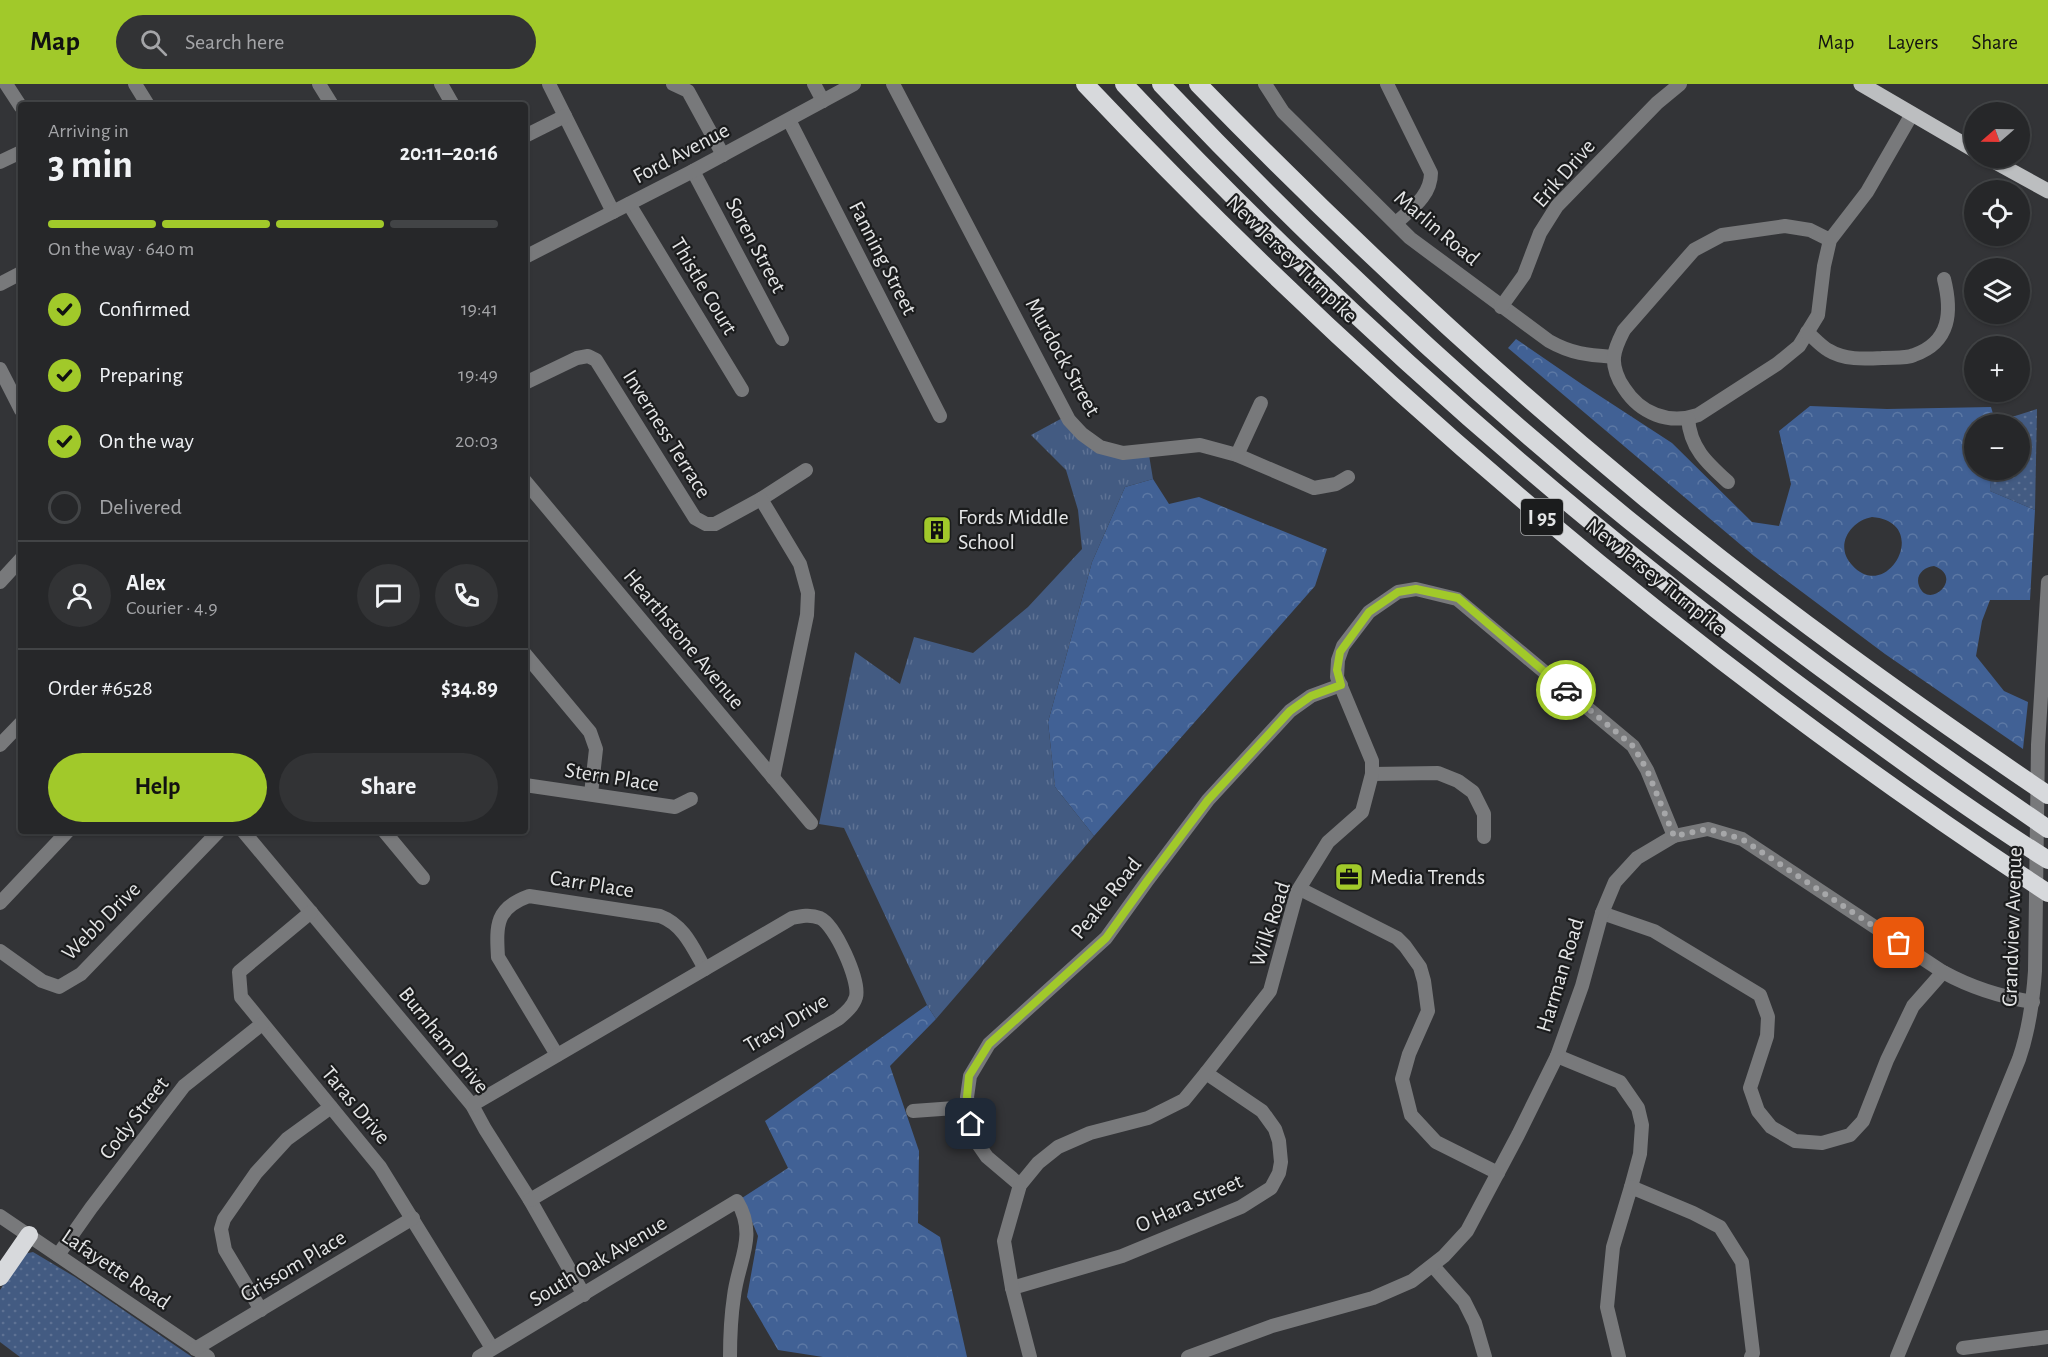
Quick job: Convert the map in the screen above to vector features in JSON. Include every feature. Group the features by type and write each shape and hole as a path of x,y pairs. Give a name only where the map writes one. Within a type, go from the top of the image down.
{"highway":[{"name":"New Jersey Turnpike","path":"1085,84 1196,199 1319,319 1396,391 1509,489 1674,624 1761,691 1933,815 2048,893"},
{"name":"New Jersey Turnpike","path":"1124,84 1229,194 1325,288 1530,471 1690,602 1788,676 1863,732 2048,860"},
{"name":"New Jersey Turnpike","path":"1161,84 1228,154 1353,277 1433,351 1566,467 1683,563 1794,648 1880,712 2048,828"},
{"path":"1198,84 1304,192 1426,308 1637,491 1811,627 1896,690 2048,795"},
{"path":"0,1262 26,1233"},
{"path":"0,1277 26,1233"}],"main road":[{"path":"1861,84 1884,90 1912,114 1964,144"},
{"path":"2006,168 2048,191"}],"street":[{"path":"6,84 18,102"},
{"path":"135,84 146,102"},
{"path":"319,84 330,102"},
{"path":"441,84 451,102"},
{"path":"549,84 614,212"},
{"path":"674,84 688,91 723,154"},
{"path":"814,84 823,101"},
{"name":"Ford Avenue","path":"528,255 693,171 854,84"},
{"name":"Murdock Street","path":"894,84 1070,420 1082,434 1100,447 1123,453 1200,445 1237,455 1314,488 1336,484 1348,477"},
{"name":"Marlin Road","path":"1265,84 1283,112 1422,249 1549,341 1565,350 1581,355 1614,357"},
{"path":"1387,84 1431,173 1431,183 1423,197 1396,223"},
{"name":"Erik Drive","path":"1501,307 1524,275 1540,233 1557,206 1657,103 1680,84"},
{"path":"1830,240 1810,230 1785,226 1722,235 1694,250 1624,330 1614,357 1619,381 1633,402 1646,411 1664,417 1688,418 1698,415 1777,364 1799,346 1818,315 1824,266 1830,240 1868,192 1912,114"},
{"path":"528,134 565,116"},
{"name":"Fanning Street","path":"789,120 940,416"},
{"path":"0,162 18,153"},
{"name":"Soren Street","path":"693,171 782,339"},
{"name":"Thistle Court","path":"629,204 742,390"},
{"path":"0,284 18,275"},
{"path":"1807,332 1828,351 1851,358 1914,356 1931,345 1943,333 1948,319 1949,299 1944,279"},
{"name":"Inverness Terrace","path":"528,382 577,358 588,356 597,360 695,518 706,524 715,524 761,500 807,470"},
{"path":"0,369 18,399"},
{"path":"1237,455 1261,403"},
{"path":"1688,418 1694,445 1706,462 1728,482"},
{"name":"Hearthstone Avenue","path":"528,485 811,823"},
{"path":"761,500 800,564 808,593 807,615 773,778"},
{"path":"0,582 18,565"},
{"name":"Grandview Avenue","path":"1898,1357 2019,1059 2033,1002 2038,745 2044,725 2048,582"},
{"name":"Wilk Road","path":"1030,1357 1012,1288 1005,1241 1020,1185 1038,1163 1058,1147 1090,1133 1148,1118 1184,1100 1270,991 1298,892 1328,842 1362,812 1372,761 1337,670 1340,652 1369,612 1398,592 1416,589 1458,598 1633,746 1647,770 1674,836"},
{"path":"528,658 590,732 596,749 591,794"},
{"name":"Peake Road","path":"1020,1185 987,1157 978,1144 971,1124 967,1097 969,1076 989,1044 1106,938 1208,800 1290,711 1311,696 1341,685"},
{"path":"0,745 18,726"},
{"path":"1371,774 1438,773 1458,781 1473,792 1484,814 1484,837"},
{"name":"Stern Place","path":"528,785 675,807 691,799"},
{"name":"Harman Road","path":"1188,1357 1272,1326 1373,1298 1412,1281 1433,1266 1467,1231 1557,1056 1582,986 1602,913 1615,882 1637,858 1674,836 1708,829 1742,839 1943,972 1965,984 1992,993 2033,1002"},
{"path":"0,903 65,834"},
{"name":"Webb Drive","path":"0,951 42,981 59,987 81,974 216,834"},
{"name":"Burnham Drive","path":"246,834 472,1106 530,1200 584,1295"},
{"path":"386,834 423,878"},
{"path":"1300,889 1397,938 1420,967 1428,1011 1409,1054 1402,1079 1411,1115 1436,1142 1498,1173"},
{"name":"Carr Place","path":"557,1055 498,957 497,939 501,916 512,902 529,896 660,916 673,920 682,930 705,969"},
{"name":"Taras Drive","path":"311,912 238,972 241,998 380,1167 492,1348"},
{"path":"1602,913 1654,931 1760,995 1768,1017 1767,1036 1750,1088 1758,1111 1771,1127 1795,1141 1821,1143 1850,1135 1863,1122 1887,1060 1913,1006 1943,972"},
{"name":"Tracy Drive","path":"472,1106 792,918 805,915 820,918 831,927 849,963 855,981 856,996 849,1009 838,1018 530,1200"},
{"name":"Cody Street","path":"58,1255 184,1086 262,1024"},
{"path":"1557,1056 1620,1082 1638,1108 1642,1125 1640,1154 1613,1247 1606,1307 1619,1357"},
{"name":"O Hara Street","path":"1012,1288 1122,1256 1241,1207 1271,1188 1279,1173 1281,1162 1275,1129 1262,1111 1206,1073"},
{"path":"261,1310 225,1250 221,1229 224,1219 256,1173 287,1138 331,1107"},
{"path":"913,1111 969,1107"},
{"path":"1631,1187 1694,1213 1720,1227 1742,1262 1753,1353 1751,1357"},
{"name":"South Oak Avenue","path":"479,1357 737,1201 742,1210 747,1236 734,1294 730,1357"},
{"name":"Lafayette Road","path":"0,1216 208,1357"},
{"name":"Grissom Place","path":"195,1348 413,1218"},
{"path":"1433,1266 1464,1301 1475,1323 1485,1357"},
{"path":"1963,1348 2048,1337"}],"green space":[{"path":"1516,339 1672,443 1752,522 1779,526 1791,484 1779,431 1810,406 1887,409 1991,407 1993,414 1964,414 1964,480 1991,480 1990,491 2035,510 2030,600 1990,600 1982,621 1976,656 2004,691 2028,702 2023,749 1885,654 1754,556 1508,348","holes":["1872,517 1890,522 1900,532 1902,545 1898,558 1890,569 1878,575 1865,575 1847,558 1844,550 1847,535 1864,519","1934,566 1943,571 1946,584 1942,589 1936,594 1924,593 1919,586 1919,575 1927,568"]},
{"path":"2037,409 2035,510 1990,491 1991,480 2030,480 2030,414 2021,414"},
{"path":"1068,415 1108,449 1148,449 1153,479 1125,487 1092,562 1048,722 1055,787 1094,836 936,1019 927,1005 844,828 819,824 855,652 900,684 914,637 973,653 1028,607 1082,549 1078,510 1066,470 1031,435"},
{"path":"1153,479 1169,504 1199,497 1327,549 1315,586 1094,836 1055,787 1048,722 1092,562 1125,487"},
{"path":"927,1005 936,1019 890,1066 919,1151 918,1223 940,1237 967,1357 823,1357 778,1350 747,1297 758,1236 742,1198 788,1168 765,1121"},
{"path":"33,1252 75,1277 192,1357 20,1357 0,1342 0,1290 23,1254"}],"way so far":[{"path":"1566,690 1633,746 1647,770 1674,836 1708,829 1742,839 1899,943"}],"place":[{"name":"Fords Middle School","path":"937,530"},
{"name":"Media Trends","path":"1349,877"}],"route":[{"path":"971,1124 967,1097 969,1076 989,1044 1106,938 1208,800 1290,711 1311,696 1341,685 1337,676 1340,652 1369,612 1398,592 1416,589 1438,596 1458,598 1566,690"}]}
